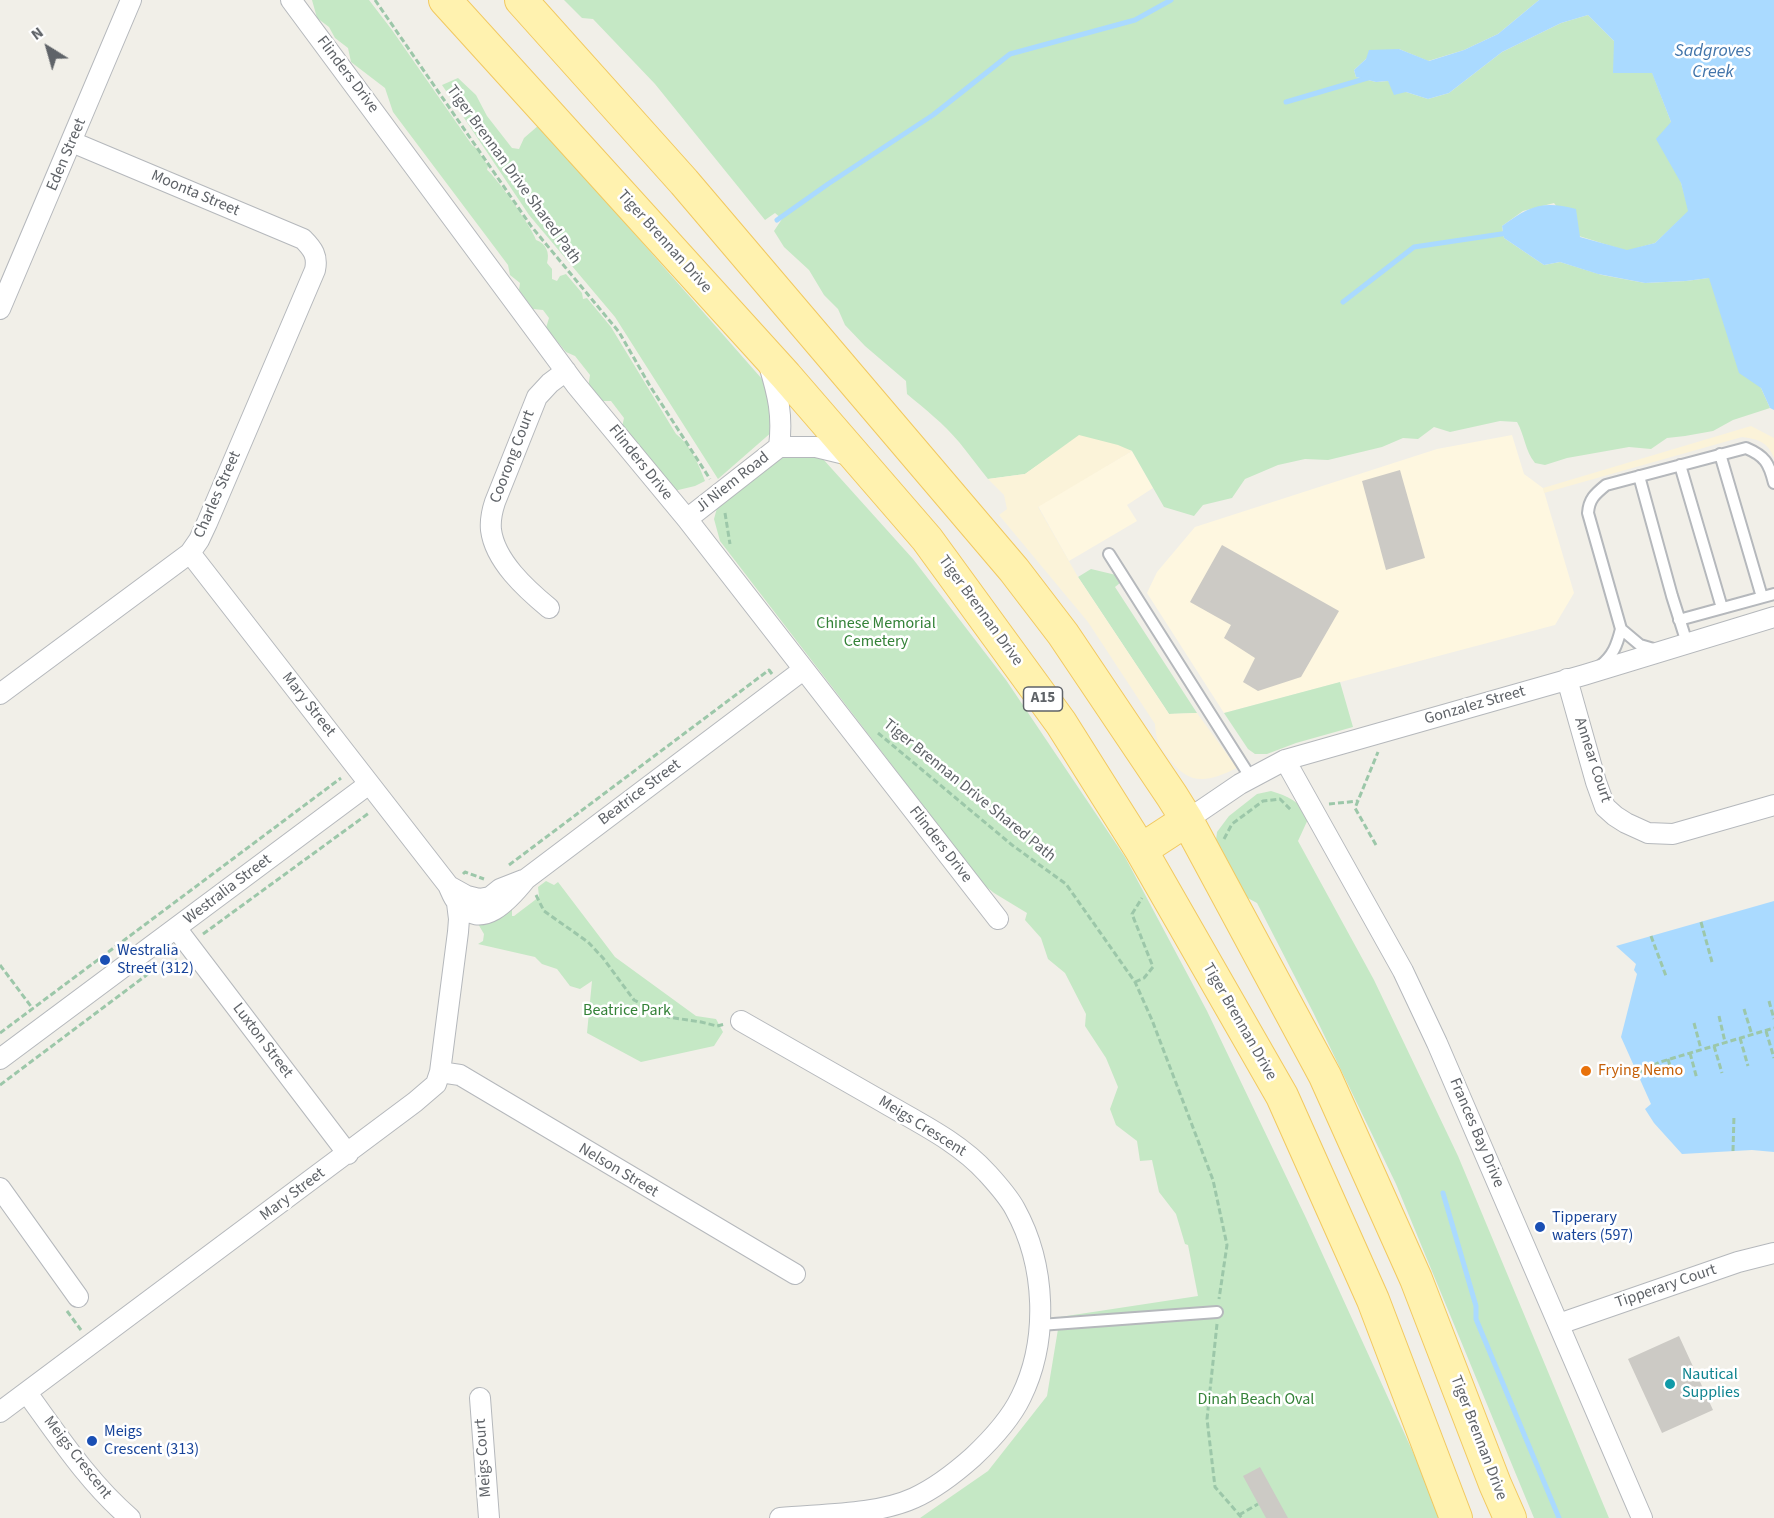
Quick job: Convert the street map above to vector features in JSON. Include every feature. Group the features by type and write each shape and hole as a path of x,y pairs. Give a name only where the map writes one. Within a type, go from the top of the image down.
{"main road":[{"name":"Tiger Brennan Drive","path":"445,0 766,354 927,539 1061,723 1141,850 1282,1096 1373,1300 1456,1518"},
{"name":"Tiger Brennan Drive","path":"521,0 684,182 1014,570 1063,634 1187,820 1325,1076 1416,1279 1510,1518"},
{"path":"1141,850 1187,820"},
{"path":"1474,1430 1475,1458 1500,1518"}],"street":[{"name":"Eden Street","path":"0,309 131,0"},
{"name":"Flinders Drive","path":"291,0 566,371 687,519 998,919"},
{"name":"Moonta Street","path":"72,142 303,239 314,251"},
{"name":"Charles Street","path":"0,694 190,553 207,523 315,270 317,262 314,251"},
{"name":"Ji Niem Road","path":"766,354 779,398 782,423 779,447"},
{"name":"Coorong Court","path":"549,608 531,593 505,561 493,538 491,517 537,397 566,371"},
{"name":"Ji Niem Road","path":"687,519 779,447 816,447 854,456"},
{"name":"Mary Street","path":"190,553 369,784 452,882"},
{"name":"Gonzalez Street","path":"1187,820 1251,778 1285,760 1576,677 1774,617"},
{"name":"Beatrice Street","path":"466,913 500,889 526,879 803,670"},
{"name":"Annear Court","path":"1576,677 1596,782 1605,807 1615,816 1648,833 1673,834 1774,805"},
{"name":"Frances Bay Drive","path":"1285,760 1403,971 1437,1043 1642,1518"},
{"name":"Westralia Street","path":"0,1059 369,784"},
{"path":"452,882 467,896 466,913"},
{"name":"Mary Street","path":"0,1412 348,1154 436,1084 440,1072 466,913"},
{"name":"Luxton Street","path":"176,928 348,1154"},
{"name":"Meigs Crescent","path":"741,1021 952,1143 981,1168 1014,1207 1028,1238 1040,1296 1037,1350 1023,1392 989,1442 938,1486 886,1513 780,1518"},
{"name":"Nelson Street","path":"440,1072 460,1075 795,1274"},
{"path":"0,1188 78,1297"},
{"name":"Tipperary Court","path":"1559,1324 1716,1269 1774,1253"},
{"name":"Meigs Crescent","path":"27,1394 95,1484 130,1518"},
{"name":"Meigs Court","path":"480,1398 489,1518"}],"lane":[{"path":"1576,677 1603,664 1611,657 1621,629 1588,513 1592,496 1606,485 1746,448 1754,451 1768,463 1774,483"},
{"path":"1720,454 1762,597"},
{"path":"1680,465 1722,608"},
{"path":"1639,476 1687,643"},
{"path":"1109,554 1251,778"},
{"path":"1680,620 1774,594"},
{"path":"1621,629 1640,645 1652,650 1663,651"},
{"path":"1040,1325 1217,1312"}],"path":[{"name":"Tiger Brennan Drive Shared Path","path":"375,0 531,226 619,332 650,386 712,482"},
{"path":"724,507 732,549"},
{"path":"505,868 769,670"},
{"name":"Tiger Brennan Drive Shared Path","path":"870,727 1012,845 1066,884 1135,982 1152,1020 1213,1180 1227,1245 1217,1312 1216,1345 1207,1419 1215,1487 1240,1516"},
{"path":"1376,845 1355,808 1379,750"},
{"path":"0,1033 341,778"},
{"path":"1313,811 1331,803 1358,801"},
{"path":"452,882 465,872 488,881"},
{"path":"526,879 544,911 588,942 603,958 634,1000 668,1017 717,1026 741,1021"},
{"path":"1701,922 1712,962"},
{"path":"1651,936 1666,976"},
{"path":"0,965 45,1025"},
{"path":"1769,1001 1774,1019"},
{"path":"1744,1009 1752,1035"},
{"path":"1719,1016 1725,1042"},
{"path":"1694,1023 1701,1049"},
{"path":"1637,1072 1668,1059 1774,1028"},
{"path":"1766,1030 1774,1058"},
{"path":"1740,1038 1748,1066"},
{"path":"1714,1046 1722,1073"},
{"path":"1690,1053 1697,1079"},
{"path":"1668,1059 1673,1077"},
{"path":"1733,1151 1734,1115"},
{"path":"78,1297 64,1307 92,1345"},
{"path":"1240,1516 1258,1504"}],"shaded area":[{"path":"1512,435 1524,474 1543,488 1574,593 1555,625 1224,713 1147,593 1157,572 1195,527 1437,449"},
{"path":"1132,451 1153,488 1127,505 1137,521 1069,561 1038,506"}],"green space":[{"path":"312,0 369,0 477,149 488,166 487,170 514,204 536,240 545,246 548,256 547,263 552,269 552,279 557,281 560,276 566,274 582,293 583,299 587,298 611,327 676,434 690,449 705,481 674,491 652,473 650,458 632,451 621,432 624,418 611,401 599,401 588,388 590,375 575,356 566,352 546,328 549,318 543,310 533,309 519,290 520,283 510,275 508,265 393,112 385,88 351,62 348,48 335,38 329,27 317,18"},
{"path":"564,0 1539,0 1498,34 1464,50 1428,61 1399,49 1366,59 1354,70 1356,77 1376,82 1388,81 1406,92 1428,99 1449,93 1502,52 1561,23 1588,15 1614,41 1652,72 1671,122 1680,179 1689,211 1655,243 1627,251 1579,236 1554,203 1523,211 1502,226 1504,238 1544,265 1560,262 1602,275 1645,283 1723,276 1770,408 1733,420 1713,431 1667,438 1651,449 1629,447 1567,458 1545,465 1535,463 1517,422 1500,421 1450,432 1434,427 1418,439 1403,438 1382,447 1328,460 1305,459 1278,465 1245,479 1232,498 1203,505 1194,516 1164,507 1132,451 1080,436 1025,474 988,479 953,435 907,394 906,381 865,346 845,325 838,309 824,295 809,270 784,247 774,231 782,219 775,213 765,220 655,84 593,19 582,18"},
{"path":"458,78 476,95 487,116 512,148 519,149 524,138 539,125 762,379 772,406 773,431 718,479 615,317 529,215 442,85"},
{"path":"800,451 823,459 913,559 1006,680 1125,857 1207,1011 1306,1218 1443,1518 920,1518 988,1471 1047,1396 1060,1317 1198,1296 1188,1245 1185,1244 1176,1214 1159,1192 1152,1160 1140,1161 1137,1141 1116,1125 1110,1109 1118,1087 1106,1058 1085,1026 1086,1014 1065,973 1048,959 1041,938 1025,920 1027,913 984,885 720,541 714,519 717,508 725,497 774,459"},
{"path":"1091,569 1116,575 1120,583 1115,587 1197,713 1169,714 1078,577"},
{"path":"1340,682 1353,727 1296,743 1267,754 1255,754 1248,749 1224,713"},
{"path":"1271,791 1293,800 1309,817 1298,841 1374,980 1458,1156 1609,1518 1534,1518 1396,1184 1313,1012 1257,903 1240,894 1215,848 1217,832 1229,816 1257,794"},
{"name":"Beatrice Park","path":"546,881 554,885 558,882 615,957 696,1016 716,1019 723,1032 714,1046 641,1062 587,1033 592,981 580,989 570,986 557,969 542,964 535,957 478,944 483,941 484,934 477,922 495,911 512,909 512,916 514,916 539,897 538,887"}],"sand":[{"path":"1751,426 1774,438 1774,458 1769,448 1762,442 1742,437 1544,493 1543,488"},
{"path":"1079,435 1132,451 1038,507 1078,577 1169,714 1197,713 1237,768 1227,773 1200,779 1191,777 1176,767 1160,745 1155,724 1088,622 999,515 1007,509 1004,495 988,479 1025,474"}],"water":[{"name":"Sadgroves Creek","path":"1539,0 1774,0 1774,410 1770,408 1761,388 1739,373 1709,278 1645,283 1598,274 1560,262 1544,265 1504,238 1502,226 1512,219 1529,209 1554,205 1576,209 1580,237 1627,250 1655,243 1688,211 1681,183 1656,139 1671,122 1652,73 1613,73 1614,41 1588,15 1561,23 1502,52 1449,93 1428,99 1406,92 1394,95 1388,81 1376,82 1356,77 1354,70 1366,59 1369,50 1399,49 1429,61 1464,50 1498,34"},
{"path":"1774,901 1774,1152 1752,1150 1682,1154 1654,1123 1645,1109 1651,1104 1621,1037 1637,974 1634,970 1636,964 1616,946"}],"building":[{"path":"1400,470 1425,558 1386,570 1362,481"},
{"path":"1222,545 1339,611 1301,677 1258,691 1243,682 1255,658 1224,638 1231,625 1190,602"},
{"name":"Nautical Supplies","path":"1679,1336 1713,1410 1662,1433 1628,1359"},
{"path":"1260,1467 1288,1518 1266,1518 1243,1476"}],"waterway":[{"path":"777,220 933,115 1010,54 1135,20 1171,0"},
{"path":"1286,102 1371,77"},
{"path":"1343,302 1414,247 1508,233"},
{"path":"1443,1193 1476,1306 1476,1319 1559,1518"}],"place":[{"name":"Westralia Street (312)","path":"105,960"},
{"name":"Frying Nemo","path":"1586,1071"},
{"name":"Tipperary waters (597)","path":"1540,1227"},
{"name":"Nautical Supplies","path":"1670,1384"},
{"name":"Meigs Crescent (313)","path":"92,1441"}],"park label":[{"name":"Chinese Memorial Cemetery","path":"876,633"},
{"name":"Dinah Beach Oval","path":"1256,1400"}]}
